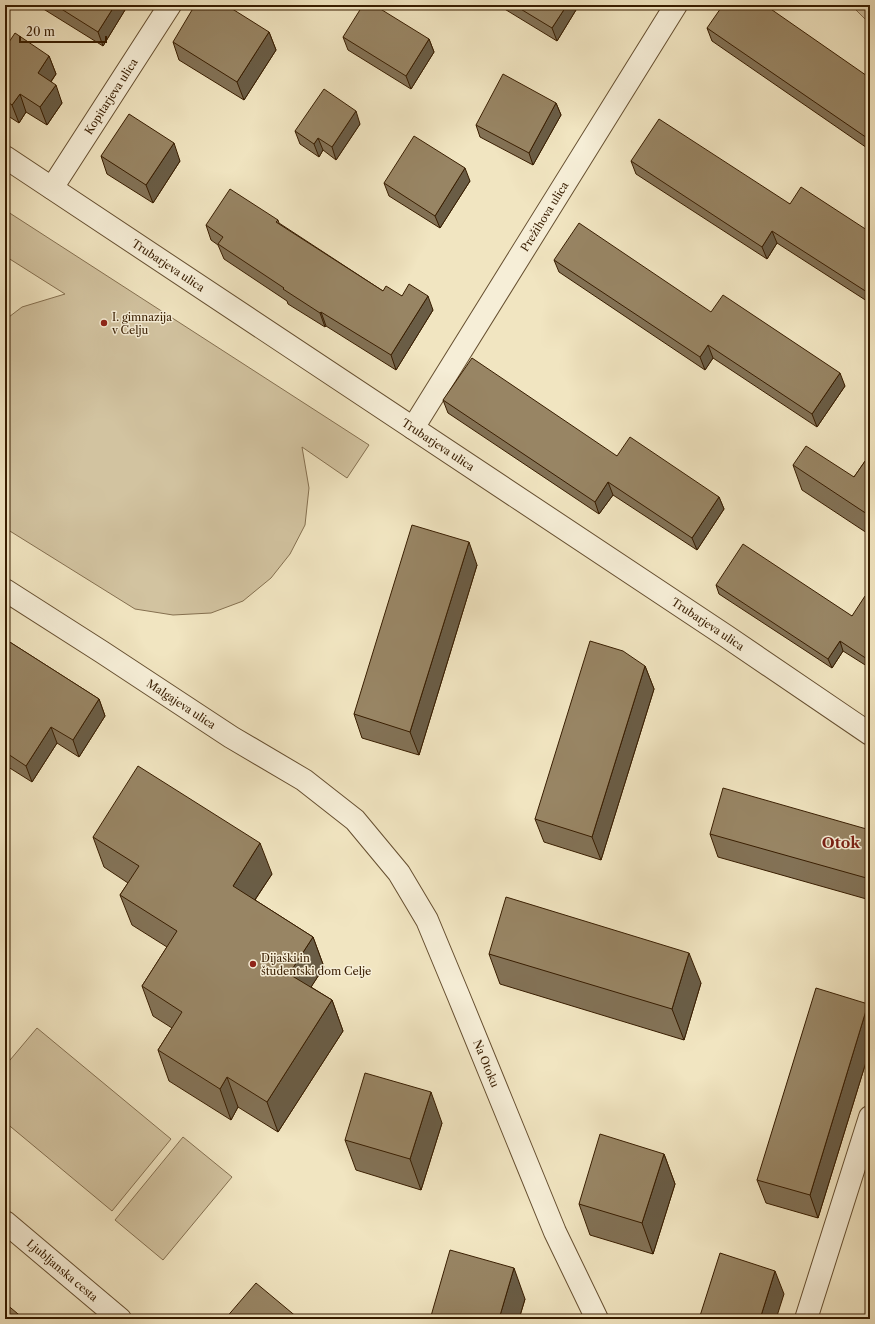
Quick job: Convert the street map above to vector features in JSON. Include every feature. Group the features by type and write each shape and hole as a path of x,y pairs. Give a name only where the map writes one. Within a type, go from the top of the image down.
{"street":[{"name":"Kopitarjeva ulica","path":"52,188 170,5"},
{"name":"Prežihova ulica","path":"412,428 552,206 676,5"},
{"name":"Trubarjeva ulica","path":"5,157 726,636 870,734"},
{"name":"Malgajeva ulica","path":"5,590 231,737 304,780 356,820"},
{"name":"Na Otoku","path":"356,820 399,873 427,920 555,1232 597,1319"},
{"path":"806,1319 870,1117"},
{"name":"Ljubljanska cesta","path":"5,1222 120,1319"}],"shaded area":[{"path":"851,5 870,5 870,24"},
{"name":"I. gimnazija v Celju","path":"5,210 369,445 347,478 302,447 309,488 305,525 290,554 271,578 243,601 211,613 173,615 135,609 5,528 5,320 22,307 65,294 5,256"},
{"path":"37,1028 171,1139 112,1211 5,1122 5,1066"},
{"path":"183,1137 232,1177 163,1260 115,1220"}],"building":[{"path":"55,5 115,5 98,32"},
{"path":"195,5 226,5 269,32 237,82 173,42"},
{"path":"363,5 374,5 429,39 406,76 343,37"},
{"path":"514,5 567,5 552,28"},
{"path":"723,5 765,5 870,78 870,140 707,28"},
{"path":"15,33 49,56 38,73 56,85 40,107 20,94 12,105 5,100 5,48"},
{"path":"503,74 556,103 529,153 476,125"},
{"path":"324,89 356,111 332,147 318,138 314,144 295,131"},
{"path":"129,114 174,143 146,185 101,156"},
{"path":"659,119 790,204 801,187 870,232 870,294 772,231 762,247 631,161"},
{"path":"414,136 465,168 435,216 384,183"},
{"path":"230,189 278,220 276,222 383,291 386,286 402,296 409,284 428,296 391,355 321,312 320,313 218,244 223,237 206,225"},
{"path":"579,223 711,312 723,295 840,373 812,414 708,345 700,357 554,260"},
{"path":"472,358 617,456 630,437 719,497 692,538 608,482 595,502 443,400"},
{"path":"806,446 854,477 870,454 870,516 793,465"},
{"path":"412,525 469,542 410,732 354,714"},
{"path":"743,544 852,616 865,596 870,599 870,661 840,641 828,659 716,585"},
{"path":"5,639 99,699 73,740 51,727 26,766 5,752"},
{"path":"590,641 623,651 645,666 592,837 535,819"},
{"name":"Dijaški in študentski dom Celje","path":"138,766 260,843 233,886 313,937 289,974 332,1000 267,1102 227,1077 220,1089 158,1050 182,1012 142,986 177,931 120,895 139,866 93,837"},
{"path":"723,788 870,830 870,879 710,834"},
{"path":"506,897 689,953 672,1009 489,954"},
{"path":"816,988 868,1004 810,1195 757,1180"},
{"path":"365,1073 431,1092 410,1159 345,1140"},
{"path":"600,1134 664,1154 642,1223 579,1204"},
{"path":"450,1250 514,1268 499,1319 442,1319 431,1316"},
{"path":"720,1253 775,1271 760,1319 699,1319"},
{"path":"256,1283 298,1318 225,1319"},
{"path":"5,1303 24,1319 5,1319"}],"place":[{"name":"I. gimnazija v Celju","path":"104,323"},
{"name":"Dijaški in študentski dom Celje","path":"253,964"}],"district":[{"name":"Otok","path":"841,842"}]}
